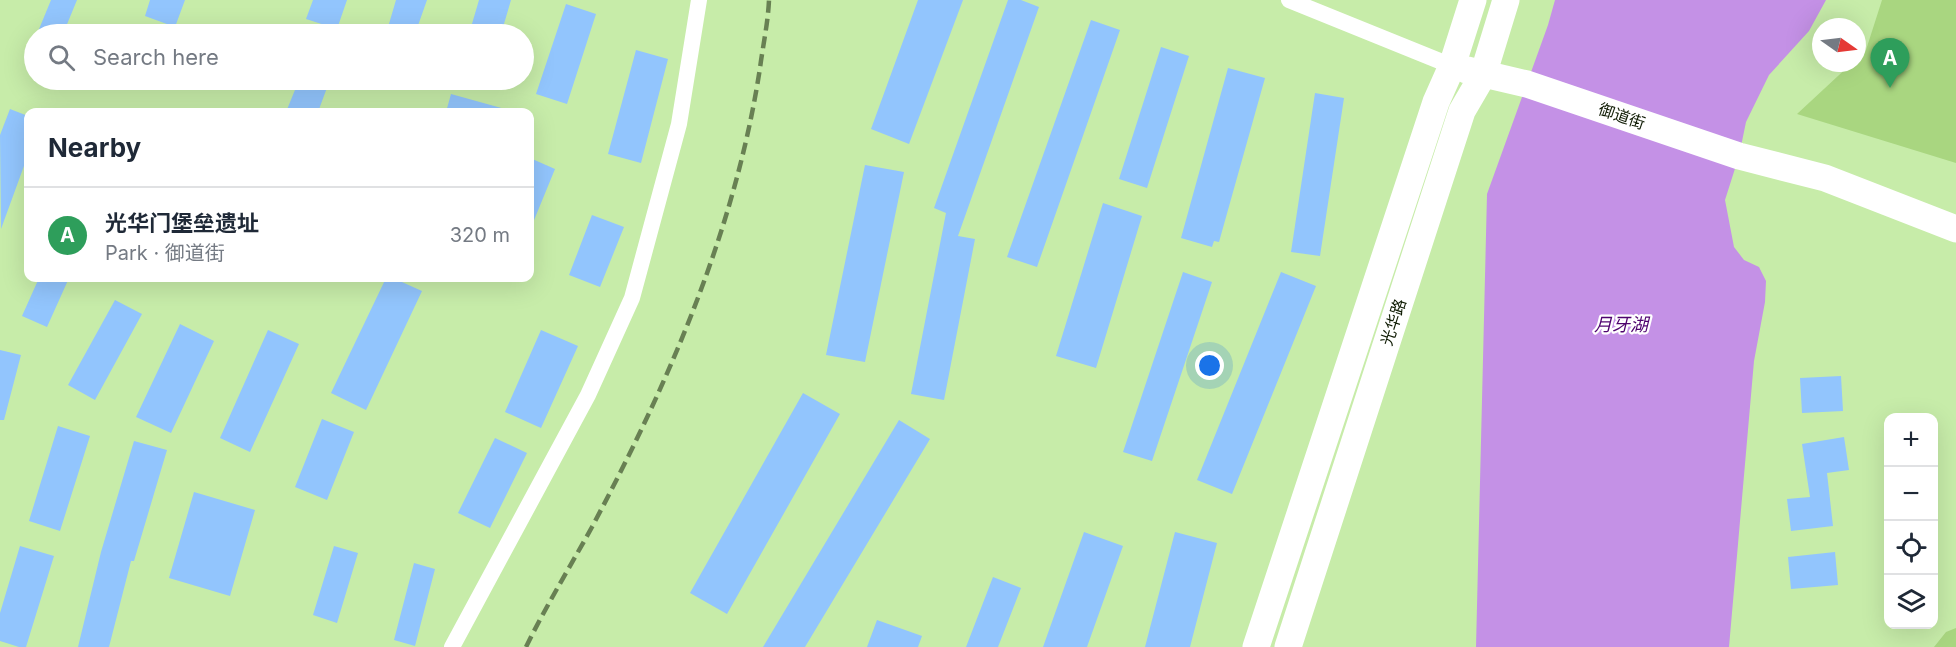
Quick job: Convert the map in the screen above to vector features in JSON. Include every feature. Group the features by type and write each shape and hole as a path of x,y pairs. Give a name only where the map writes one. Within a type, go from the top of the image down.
{"main road":[{"name":"光华路","path":"1256,647 1436,102 1452,66 1473,0"},
{"name":"光华路","path":"1288,647 1462,111 1483,75 1506,0"},
{"path":"1452,66 1527,84 1739,156 1825,178 1956,228"}],"street":[{"path":"452,647 588,395 632,298 679,124 699,0"},
{"path":"1289,0 1452,66"}],"green space":[{"path":"1882,0 1956,0 1956,163 1797,114 1842,72 1866,72 1866,50"},
{"path":"1956,628 1956,647 1934,647 1946,632"}],"water":[{"name":"月牙湖","path":"1555,0 1826,0 1816,18 1812,18 1809,31 1769,75 1746,122 1739,156 1725,200 1734,247 1744,260 1759,267 1766,281 1765,302 1754,361 1729,647 1476,647 1487,194"}],"building":[{"path":"51,0 77,0 67,24 41,24"},
{"path":"150,0 185,0 176,24 167,24 145,16"},
{"path":"313,0 347,0 339,24 322,24 306,19"},
{"path":"396,0 427,0 419,24 389,24"},
{"path":"479,0 511,0 504,24 472,24"},
{"path":"918,0 963,0 909,144 871,129"},
{"path":"1008,0 1021,0 1039,7 958,236 975,239 944,400 911,394 946,213 934,208"},
{"path":"566,4 596,14 567,104 536,94"},
{"path":"1091,20 1120,30 1037,267 1007,257"},
{"path":"1161,47 1189,56 1147,188 1119,179"},
{"path":"636,50 668,59 641,163 608,154"},
{"path":"1228,68 1265,78 1219,242 1214,241 1212,247 1181,238"},
{"path":"295,90 326,90 319,108 288,108"},
{"path":"1315,93 1344,98 1320,256 1291,252"},
{"path":"451,94 501,108 447,108"},
{"path":"10,109 24,114 24,166 1,229 0,135"},
{"path":"534,160 555,169 534,220"},
{"path":"865,165 904,172 865,362 826,355"},
{"path":"1103,203 1142,216 1096,368 1056,356"},
{"path":"592,215 624,227 600,287 569,275"},
{"path":"1183,272 1212,282 1152,461 1123,452"},
{"path":"1281,272 1316,286 1232,494 1197,480"},
{"path":"37,282 67,282 47,327 22,316"},
{"path":"384,282 402,282 422,291 366,410 331,393"},
{"path":"115,300 142,314 95,400 68,385"},
{"path":"180,324 214,341 171,433 136,417"},
{"path":"268,330 299,344 250,452 220,438"},
{"path":"541,330 578,346 541,428 505,412"},
{"path":"0,350 21,355 4,420 0,420"},
{"path":"1841,376 1843,411 1802,413 1800,378"},
{"path":"803,393 840,414 727,614 690,593"},
{"path":"322,419 354,432 327,500 295,487"},
{"path":"899,420 930,439 805,647 763,647"},
{"path":"58,426 90,436 60,531 29,521"},
{"path":"1844,437 1849,470 1827,473 1833,526 1791,531 1787,499 1810,497 1802,444"},
{"path":"495,438 527,453 490,528 458,513"},
{"path":"134,441 167,450 134,561 131,561 109,647 78,647 101,552"},
{"path":"194,492 255,510 230,596 169,578"},
{"path":"1084,532 1123,546 1087,647 1043,647"},
{"path":"1175,532 1217,543 1190,647 1145,647"},
{"path":"20,546 54,556 26,647 0,641 0,613"},
{"path":"334,546 358,553 337,623 313,615"},
{"path":"1835,552 1838,585 1791,589 1788,557"},
{"path":"414,563 435,569 415,646 394,640"},
{"path":"993,577 1021,588 998,647 966,647"},
{"path":"877,620 922,636 918,647 867,647"}],"railway":[{"path":"526,647 620,472 647,417 696,304 734,188 749,129 767,26 769,0"}],"place":[{"name":"光华门堡垒遗址","path":"1890,88"}]}
